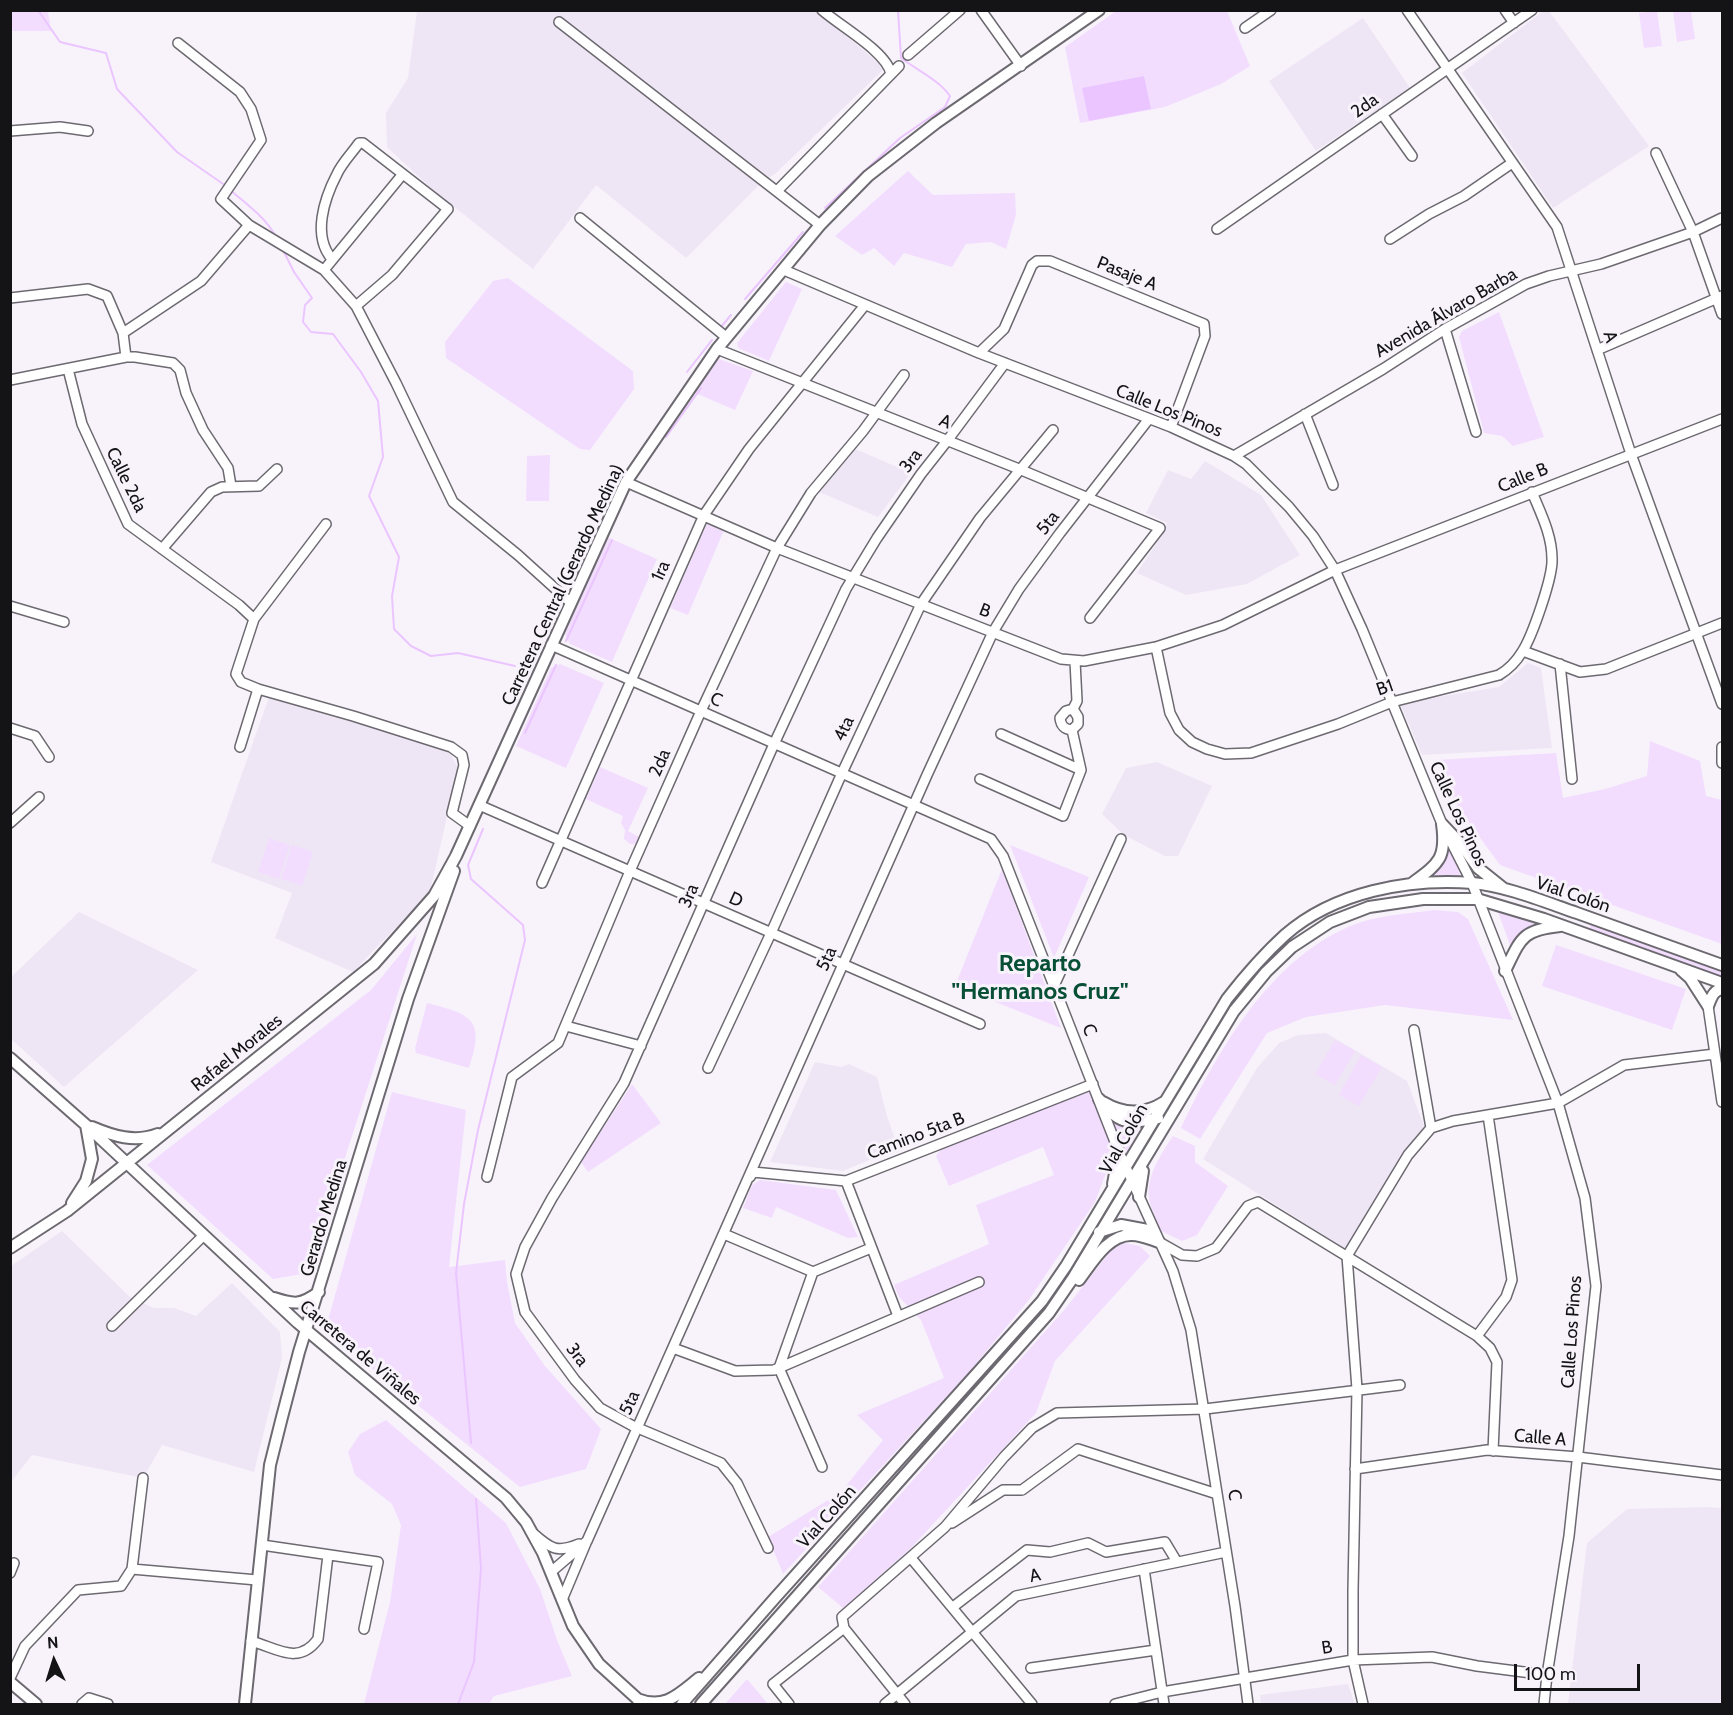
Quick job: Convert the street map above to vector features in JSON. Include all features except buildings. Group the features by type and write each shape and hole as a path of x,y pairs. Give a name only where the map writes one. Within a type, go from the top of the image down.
{"main road":[{"name":"Carretera Central (Gerardo Medina)","path":"456,856 626,482 726,337 820,225 868,176 936,123 1099,10"},
{"path":"1409,885 1430,870 1441,858 1444,842 1442,824"},
{"path":"1442,824 1461,844 1478,868 1508,891"},
{"name":"Rafael Morales","path":"10,1248 67,1211 374,964 434,896 456,856"},
{"name":"Gerardo Medina","path":"245,1704 270,1465 290,1386 408,999 453,872 456,856"},
{"name":"Vial Colón","path":"682,1704 1042,1301 1111,1193 1227,999 1255,963 1286,934 1327,908 1368,892 1424,883 1472,883 1549,903 1722,965"},
{"name":"Vial Colón","path":"701,1704 1049,1313 1102,1231 1234,1011 1266,972 1292,947 1330,922 1369,908 1424,899 1477,899 1564,926 1722,983"},
{"path":"1505,971 1517,946 1530,932 1564,926"},
{"path":"1676,966 1690,978 1708,1006"},
{"path":"1708,1006 1712,995 1722,989"},
{"name":"Carretera de Viñales","path":"10,1058 86,1125 268,1296 506,1498 532,1532 573,1626 599,1664 640,1703"},
{"path":"1099,1099 1120,1110 1138,1113 1164,1102"},
{"path":"1099,1099 1113,1116 1125,1122 1171,1115"},
{"path":"86,1125 116,1137 147,1138 168,1129"},
{"path":"67,1211 86,1181 92,1159 86,1125"},
{"path":"1139,1197 1141,1177 1155,1142"},
{"path":"1111,1193 1119,1152"},
{"path":"1084,1237 1121,1225 1154,1231"},
{"path":"1049,1313 1068,1295 1107,1245 1119,1237 1129,1234 1140,1235 1159,1242"},
{"path":"268,1296 290,1303 304,1303 319,1292"},
{"path":"640,1703 672,1700 706,1672 744,1634"},
{"path":"10,1680 36,1704"}],"street":[{"path":"822,10 879,54 890,68 891,74"},
{"path":"908,55 960,10"},
{"path":"981,10 1021,66"},
{"path":"1245,28 1271,10"},
{"name":"A","path":"1407,10 1557,227 1631,454 1722,704"},
{"path":"1506,10 1514,23"},
{"name":"2da","path":"1217,229 1532,10"},
{"path":"559,22 820,225"},
{"path":"178,43 240,92 251,109 261,140 221,199 249,225 324,270 356,306 396,382 453,502 518,555 570,602"},
{"path":"777,191 899,66"},
{"path":"1382,114 1412,156"},
{"path":"10,131 60,127 88,131"},
{"path":"332,260 324,244 320,222 337,173 359,143 363,143 448,209 392,275 356,306"},
{"path":"1656,153 1720,297 1722,314"},
{"path":"1390,239 1429,214 1464,196 1512,163"},
{"path":"324,270 402,174"},
{"path":"580,218 726,337"},
{"name":"Avenida Álvaro Barba","path":"1234,456 1383,369 1445,329 1526,284 1549,276 1601,264 1693,232 1722,218"},
{"path":"123,333 201,281 249,225"},
{"name":"Pasaje A","path":"979,353 1004,330 1032,265 1037,261 1050,261 1204,324 1205,336 1171,427"},
{"name":"Calle Los Pinos","path":"784,270 979,353 1171,427 1234,456 1246,464 1288,507 1313,536 1335,570 1362,629 1442,824 1472,883 1558,1103 1585,1198 1596,1286 1569,1536 1544,1704"},
{"path":"10,298 88,289 107,296 123,333 126,357"},
{"path":"1597,350 1720,297"},
{"name":"1ra","path":"543,883 704,515 749,449 865,305"},
{"path":"1445,329 1476,432"},
{"name":"A","path":"717,349 1019,469 1160,528 1090,618"},
{"path":"10,380 126,357 173,363 180,370 186,393 203,430 228,468 231,486"},
{"name":"3ra","path":"768,1548 737,1483 721,1463 638,1428 600,1408 575,1380 525,1312 516,1274 525,1247 552,1198 624,1083 774,744 853,577 921,474 1005,363"},
{"name":"Calle 2da","path":"68,369 82,424 128,524 239,605 254,619"},
{"name":"2da","path":"487,1177 512,1077 558,1044 701,711 777,548 811,493 877,413 904,375"},
{"path":"1305,414 1332,485"},
{"name":"Calle B","path":"1335,570 1722,418"},
{"name":"5ta","path":"562,1600 843,963 993,632 1019,589 1148,420"},
{"name":"4ta","path":"708,1068 921,604 980,518 1053,430"},
{"path":"162,549 211,492 222,487 259,486 277,469"},
{"name":"B","path":"626,482 777,548 1061,659 1075,661 1156,647 1223,625 1335,570"},
{"name":"B1","path":"1156,647 1170,713 1179,730 1192,742 1225,754 1251,753 1338,724 1392,702 1499,675 1510,667 1524,651 1551,575 1549,534 1532,492"},
{"path":"326,524 254,619 236,674 241,682 258,689 451,747 462,755 464,765 452,813 470,826"},
{"path":"10,606 64,622"},
{"path":"1524,651 1580,672 1606,669 1722,623"},
{"name":"C","path":"551,645 991,839 1003,856 1119,1152 1173,1271 1191,1330 1205,1409 1248,1704"},
{"path":"1072,730 1065,729 1061,725 1060,718 1066,711 1073,709 1077,701 1075,661"},
{"path":"1560,664 1572,779"},
{"path":"240,747 258,689"},
{"path":"1072,730 1078,724 1078,717 1073,709"},
{"path":"10,728 35,736 49,757"},
{"path":"980,779 1063,816 1081,770 1072,730"},
{"path":"1001,734 1081,770"},
{"path":"1722,747 1722,763"},
{"path":"10,823 39,797"},
{"name":"D","path":"479,805 980,1024"},
{"path":"1054,987 1121,839"},
{"path":"1708,1006 1722,1102"},
{"path":"566,1026 641,1046"},
{"path":"1414,1030 1431,1128"},
{"path":"1363,1704 1353,1660 1357,1389 1347,1256 1408,1155 1431,1128 1453,1121 1558,1103 1624,1065 1715,1053"},
{"name":"Camino 5ta B","path":"748,1179 753,1172 846,1181 1093,1084"},
{"path":"1477,1336 1506,1297 1512,1280 1488,1115"},
{"path":"846,1181 898,1316"},
{"path":"1159,1242 1182,1255 1197,1256 1215,1248 1248,1206 1258,1202 1477,1336 1490,1348 1497,1362 1493,1451"},
{"path":"724,1234 813,1272 872,1248"},
{"path":"112,1326 204,1235"},
{"path":"813,1272 779,1368 822,1467"},
{"path":"673,1348 735,1371 774,1370 979,1282"},
{"path":"905,1704 844,1628 842,1617 945,1527 1032,1428 1057,1413 1205,1409 1400,1385"},
{"path":"945,1527 1004,1490 1022,1490 1078,1449 1217,1494"},
{"name":"Calle A","path":"1355,1469 1493,1451 1578,1457 1722,1475"},
{"path":"10,1680 25,1646 78,1590 121,1586 132,1569 143,1478"},
{"path":"532,1532 548,1547 564,1550 587,1541"},
{"name":"5ta","path":"551,1572 587,1541"},
{"path":"952,1607 1027,1550 1050,1552 1088,1543 1106,1552 1165,1542 1178,1562"},
{"path":"262,1545 378,1562 364,1629"},
{"name":"A","path":"885,1704 1016,1596 1226,1551"},
{"path":"251,1641 288,1653 298,1654 311,1649 318,1639 328,1555"},
{"path":"911,1558 1032,1704"},
{"path":"132,1569 257,1580"},
{"path":"1144,1569 1164,1704"},
{"path":"789,1704 773,1684 844,1628"},
{"path":"1031,1668 1156,1650"},
{"name":"B","path":"1115,1704 1162,1692 1353,1660 1432,1657 1477,1666 1547,1675"},
{"path":"82,1704 89,1698 108,1704"}],"shaded area":[{"path":"11,10 48,11 51,31 13,31"},
{"path":"417,11 816,11 885,68 776,173 760,184 686,258 596,185 533,269 434,191 387,147 386,113 408,78"},
{"path":"1116,11 1227,11 1250,66 1221,84 1165,107 1080,123 1065,47"},
{"path":"1543,11 1549,11 1649,146 1553,208 1462,73"},
{"path":"1657,11 1662,46 1644,48 1639,13"},
{"path":"1673,11 1691,11 1695,39 1677,42"},
{"path":"1363,18 1410,88 1316,151 1269,81"},
{"path":"1144,76 1151,109 1089,121 1082,88"},
{"path":"908,171 933,195 1015,193 1016,215 1006,249 991,242 966,244 952,267 904,253 894,266 874,248 862,255 835,236"},
{"path":"508,278 633,371 634,389 590,450 580,449 446,358 445,342 493,281"},
{"path":"786,282 802,289 769,361 738,348 737,343"},
{"path":"1499,312 1544,437 1513,446 1502,436 1484,433 1459,337 1462,331"},
{"path":"719,359 753,371 735,410 693,392"},
{"path":"853,448 911,473 878,517 819,492"},
{"path":"550,455 549,501 526,501 527,456"},
{"path":"1205,461 1261,495 1300,555 1247,584 1186,595 1137,573 1167,523 1146,513 1168,470 1191,479"},
{"path":"707,524 724,530 688,615 670,608"},
{"path":"607,537 657,559 612,662 570,644 565,634"},
{"path":"1528,663 1541,668 1552,748 1422,755 1401,706 1431,698 1499,687"},
{"path":"560,664 604,683 566,768 516,746 551,668"},
{"path":"269,697 441,748 451,755 458,768 430,892 353,972 275,938 292,893 211,862"},
{"path":"1650,741 1700,761 1706,796 1722,800 1722,944 1500,865 1456,805 1436,760 1556,753 1563,798 1605,789 1647,776"},
{"path":"1157,762 1212,786 1178,856 1165,856 1124,835 1102,814 1126,768"},
{"path":"600,767 648,788 628,831 641,838 635,844 630,844 624,839 625,830 621,823 623,816 586,799"},
{"path":"269,838 290,845 279,879 258,872"},
{"path":"1448,844 1461,877 1433,876 1445,862"},
{"path":"292,845 313,852 302,886 281,879"},
{"path":"1010,845 1089,877 1054,958"},
{"path":"1002,869 1061,1028 955,986"},
{"path":"1497,909 1541,922 1520,934 1511,948"},
{"path":"1434,910 1458,912 1468,919 1513,1020 1385,1005 1306,1017 1267,1033 1200,1139 1181,1128 1211,1069 1229,1040 1269,986 1293,962 1319,943 1358,923"},
{"path":"79,912 198,970 64,1087 11,1039 11,977"},
{"path":"1591,924 1722,972 1722,977 1589,929"},
{"path":"417,934 308,1273 273,1279 147,1165 371,990"},
{"path":"1556,945 1686,989 1672,1030 1542,986"},
{"path":"427,1003 455,1011 471,1021 476,1039 469,1068 416,1053 415,1048"},
{"path":"1326,1033 1407,1081 1424,1126 1351,1252 1203,1159 1257,1068 1279,1043 1298,1035"},
{"path":"1335,1040 1355,1051 1335,1085 1315,1074"},
{"path":"1361,1055 1382,1067 1359,1106 1339,1095"},
{"path":"815,1062 841,1067 849,1064 877,1077 898,1148 843,1171 770,1162"},
{"path":"632,1084 661,1123 588,1172 581,1162"},
{"path":"1090,1091 1110,1146 1111,1160 1095,1202 1028,1301 969,1372 783,1574 768,1537 841,1492 883,1440 857,1415 944,1378 921,1320 899,1297 894,1285 989,1244 976,1205 1054,1175 1043,1147 949,1186 936,1156 941,1149"},
{"path":"392,1092 466,1110 449,1267 505,1260 515,1323 545,1366 601,1429 586,1469 520,1487 325,1331"},
{"path":"1111,1122 1140,1127 1125,1155"},
{"path":"1173,1136 1195,1146 1195,1162 1228,1186 1197,1235 1182,1241 1161,1231 1149,1198 1152,1173"},
{"path":"760,1180 836,1190 858,1237 848,1238 776,1207 772,1218 743,1208 752,1185"},
{"path":"62,1231 130,1297 154,1308 174,1308 196,1316 232,1283 280,1332 282,1358 254,1472 162,1445 143,1478 32,1455 11,1482 11,1266"},
{"path":"1124,1243 1140,1246 1150,1256 1055,1361 1036,1413 910,1549 843,1608 818,1587 1065,1309 1113,1248"},
{"path":"386,1420 506,1523 540,1589 572,1676 494,1696 489,1704 364,1704 390,1602 401,1525 392,1504 355,1475 348,1452 360,1434"},
{"path":"1722,1508 1722,1704 1568,1704 1587,1543 1627,1509"},
{"path":"747,1679 768,1704 725,1704"},
{"path":"1348,1684 1355,1704 1261,1704 1260,1695"}],"waterway":[{"path":"38,10 60,42 106,53 117,89 177,152 226,186"},
{"path":"825,208 900,138 945,107 950,96 934,80 901,58 898,10"},
{"path":"230,190 262,217 276,237"},
{"path":"745,299 803,232"},
{"path":"283,250 294,272 312,298 305,305 303,322 311,332 333,334 361,372 378,401 383,457 369,496 399,557 392,596 394,629 411,646 431,656 458,653 515,666"},
{"path":"721,327 731,315"},
{"path":"687,372 712,340"},
{"path":"666,437 701,388"},
{"path":"566,641 612,540"},
{"path":"525,733 556,665"},
{"path":"471,1443 456,1273 464,1204 478,1130 525,940 523,925 471,879 468,865 483,829"},
{"path":"458,1704 474,1662 481,1568 476,1499"}],"district":[{"name":"Reparto \"Hermanos Cruz\"","path":"1040,978"}]}
